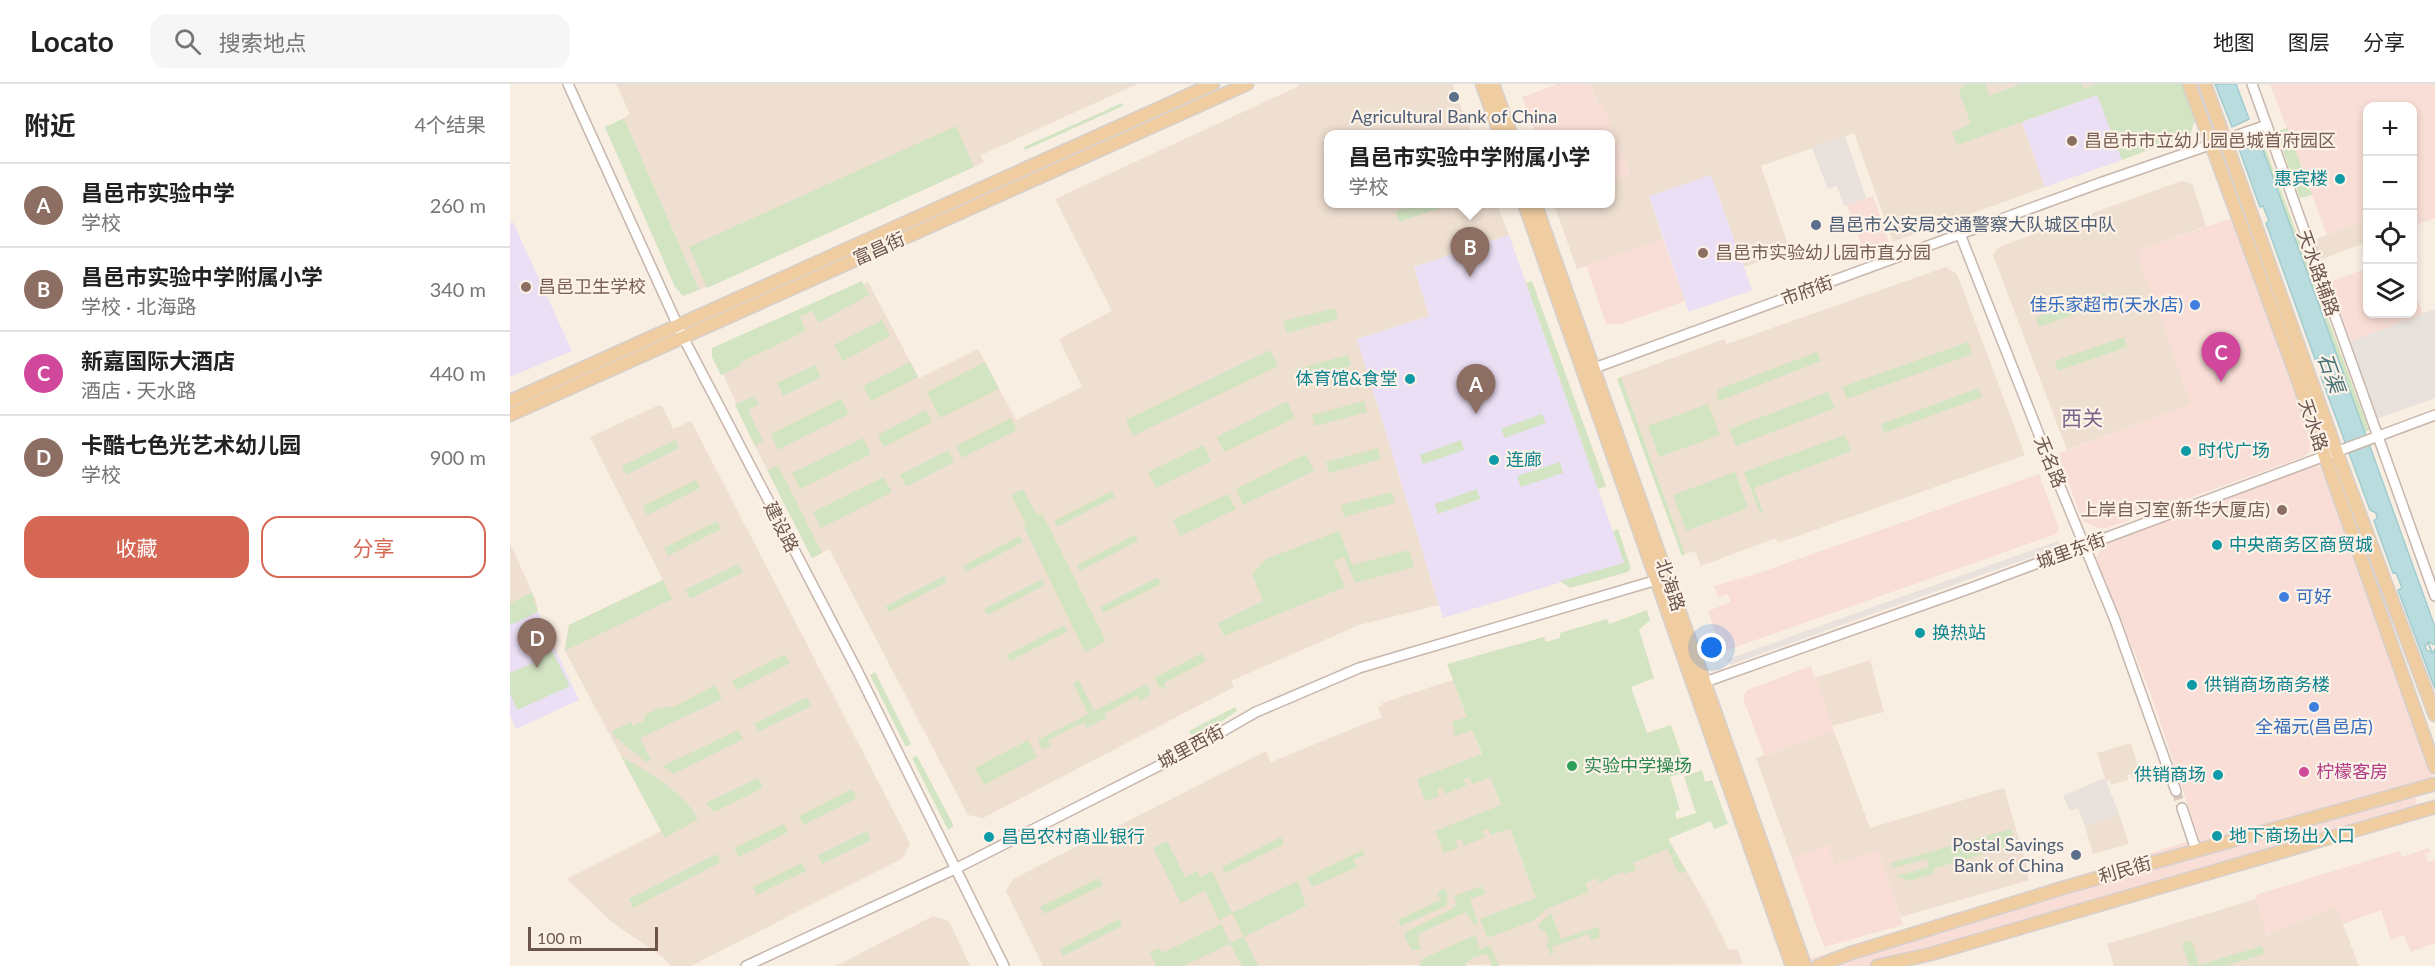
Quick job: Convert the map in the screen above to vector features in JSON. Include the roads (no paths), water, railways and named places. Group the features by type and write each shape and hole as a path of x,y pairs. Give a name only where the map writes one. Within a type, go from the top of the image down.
{"main road":[{"name":"富昌街","path":"510,415 681,331 1213,84"},
{"name":"富昌街","path":"510,401 681,331 1247,84"},
{"path":"1482,84 1498,130"},
{"path":"1493,84 1509,130"},
{"name":"天水路","path":"2189,84 2435,767"},
{"name":"天水路","path":"2205,84 2230,139 2435,715"},
{"name":"北海路","path":"1526,208 1589,370 1705,682 1805,966"},
{"name":"北海路","path":"1536,208 1657,580 1792,966"},
{"name":"利民街","path":"1818,966 1848,954 2056,890 2435,784"},
{"name":"利民街","path":"1877,966 1931,954 2435,807"}],"street":[{"name":"建设路","path":"568,84 681,331 856,670 1004,966"},
{"name":"天水路辅路","path":"2252,84 2372,438 2435,596"},
{"name":"市府街","path":"1589,370 2267,124"},
{"name":"无名路","path":"1960,234 2137,677 2176,791"},
{"name":"城里东街","path":"1705,682 2085,546 2435,415"},
{"name":"城里西街","path":"746,966 955,869 1188,751 1256,712 1355,669 1657,580"},
{"path":"2182,808 2196,850"}],"water":[{"path":"2215,84 2236,84 2249,119 2232,127"},
{"path":"2259,139 2435,627 2435,645 2429,642 2425,646 2427,651 2433,652 2435,649 2435,689 2398,590 2402,588 2396,573 2393,573 2374,521 2377,518 2376,513 2370,510 2321,377 2325,376 2319,358 2315,359 2266,223 2269,221 2263,206 2260,207 2238,146"}],"waterway":[{"name":"石渠","path":"2428,642 2432,653"}],"tunnel":[{"path":"2176,791 2182,808"}],"place":[{"name":"Agricultural Bank of China","path":"1454,97"},
{"name":"昌邑市市立幼儿园邑城首府园区","path":"2072,141"},
{"name":"惠宾楼","path":"2340,179"},
{"name":"昌邑市公安局交通警察大队城区中队","path":"1816,225"},
{"name":"昌邑市实验幼儿园市直分园","path":"1703,253"},
{"name":"昌邑市实验中学附属小学","path":"1470,277"},
{"name":"昌邑卫生学校","path":"526,287"},
{"name":"佳乐家超市(天水店)","path":"2195,305"},
{"name":"体育馆&食堂","path":"1410,379"},
{"name":"新嘉国际大酒店","path":"2221,382"},
{"name":"昌邑市实验中学","path":"1476,414"},
{"name":"时代广场","path":"2186,451"},
{"name":"连廊","path":"1494,460"},
{"name":"上岸自习室(新华大厦店)","path":"2282,510"},
{"name":"中央商务区商贸城","path":"2217,545"},
{"name":"可好","path":"2284,597"},
{"name":"换热站","path":"1920,633"},
{"name":"卡酷七色光艺术幼儿园","path":"537,668"},
{"name":"供销商场商务楼","path":"2192,685"},
{"name":"全福元(昌邑店)","path":"2314,707"},
{"name":"实验中学操场","path":"1572,766"},
{"name":"柠檬客房","path":"2304,772"},
{"name":"供销商场","path":"2218,775"},
{"name":"地下商场出入口","path":"2217,836"},
{"name":"昌邑农村商业银行","path":"989,837"},
{"name":"Postal Savings Bank of China","path":"2076,855"}],"district":[{"name":"西关","path":"2082,419"}]}
